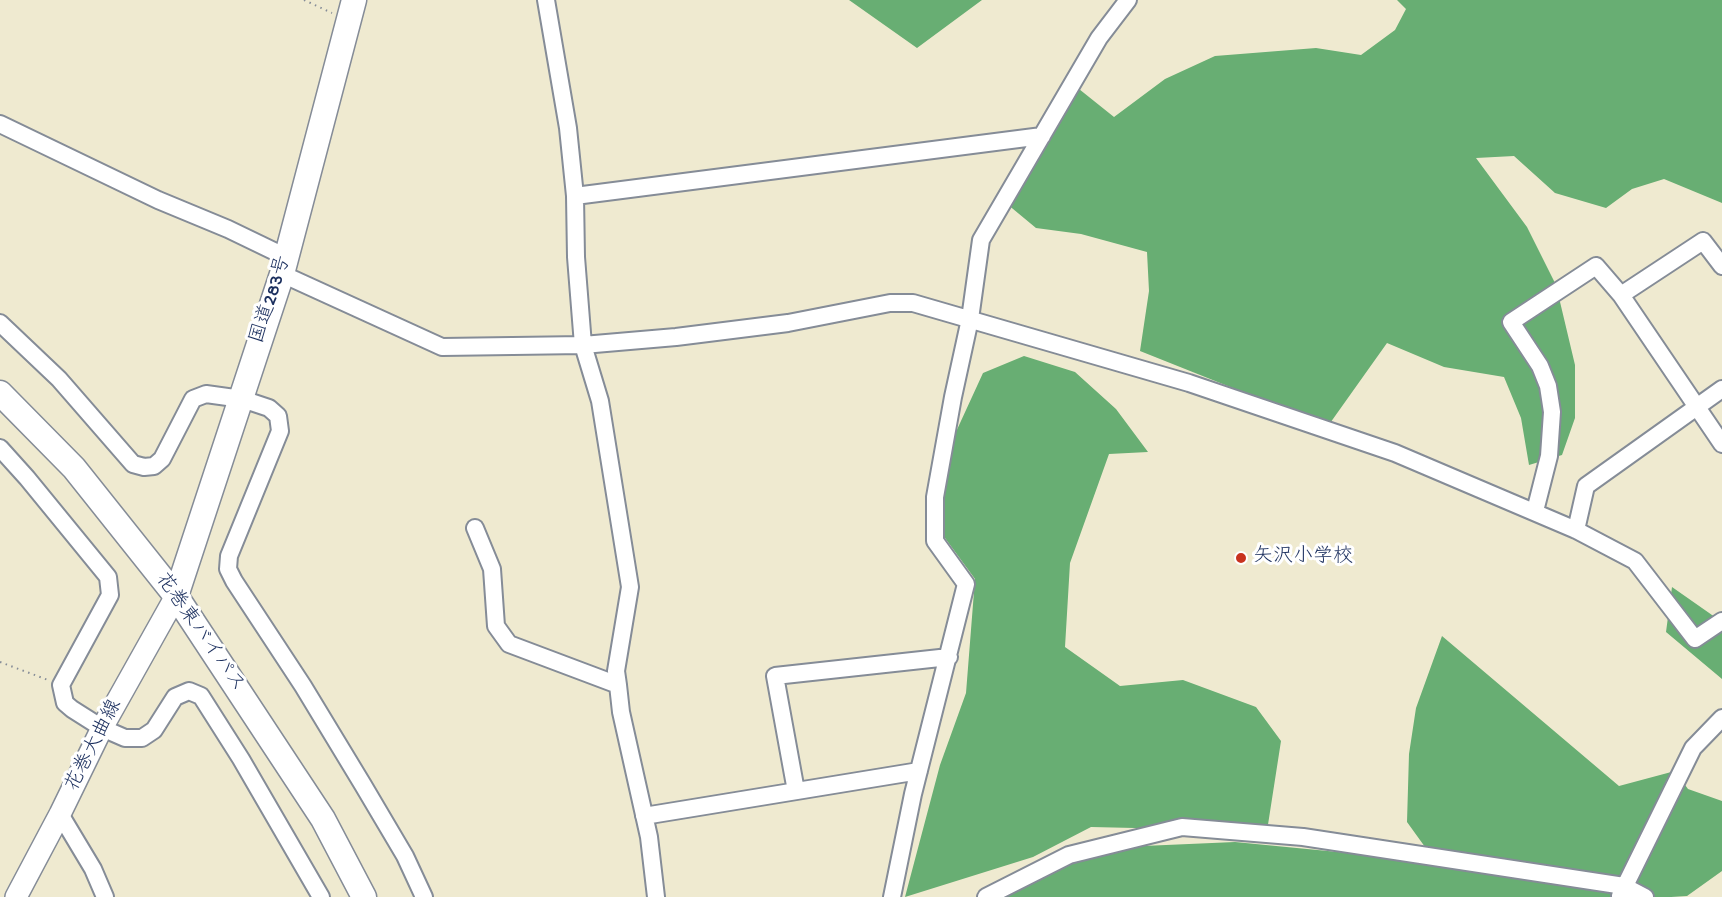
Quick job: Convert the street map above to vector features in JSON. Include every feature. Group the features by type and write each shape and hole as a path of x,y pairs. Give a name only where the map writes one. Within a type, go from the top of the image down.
{"highway":[{"name":"国道283号","path":"176,596 284,265 351,10"},
{"name":"花巻東バイパス","path":"0,393 74,468 176,596 323,819 364,897"}],"main road":[{"name":"花巻大曲線","path":"16,897 102,728 176,596"}],"street":[{"path":"546,0 568,128 575,196 576,257 583,345 600,401 630,587 616,671 621,712 644,816 656,897"},
{"path":"892,897 919,771 966,584 935,541 935,497 970,319 981,240 1098,38 1128,0"},
{"path":"0,124 158,200 228,230 284,265 442,347 583,345 676,337 788,323 890,303 913,303 1189,383 1395,453 1535,511 1635,561 1695,639 1722,621"},
{"path":"575,196 1042,136"},
{"path":"1621,296 1703,240 1722,266"},
{"path":"1535,511 1549,456 1552,412 1548,386 1540,366 1511,322 1596,266 1621,296 1722,444"},
{"path":"0,323 59,379 133,464 144,467 154,466 162,459 193,399 206,394 242,399 269,408 278,416 280,431 229,556 228,569 363,784 405,856 424,897"},
{"path":"1576,530 1586,486 1722,389"},
{"path":"0,448 108,577 110,595 61,685 65,703 102,728 125,738 142,738 154,730 175,697 189,691 201,696 241,759 321,897"},
{"path":"476,528 492,569 496,626 508,644 618,685"},
{"path":"796,791 775,676 949,657"},
{"path":"1622,892 1693,748 1722,718"},
{"path":"644,816 919,771"},
{"path":"60,814 93,869 105,897"},
{"path":"987,897 1069,855 1182,827 1304,837 1645,897"}],"path":[{"path":"304,0 351,10"},
{"path":"0,662 61,685"}],"green space":[{"path":"849,0 982,0 917,48"},
{"path":"1397,0 1722,0 1722,203 1664,179 1632,189 1606,208 1555,193 1514,156 1476,158 1527,227 1556,285 1575,365 1575,418 1562,455 1529,465 1521,418 1504,377 1444,367 1387,343 1328,426 1140,351 1149,291 1147,252 1081,234 1036,228 1001,199 1079,89 1114,117 1165,79 1215,56 1316,48 1361,55 1395,30 1406,9"},
{"path":"1024,356 1075,372 1116,409 1148,452 1109,454 1070,563 1065,647 1120,686 1183,680 1256,707 1281,741 1267,831 1091,827 1033,857 905,897 940,765 966,693 975,579 937,527 927,495 983,373"},
{"path":"1672,587 1722,622 1722,679 1666,632"},
{"path":"1442,636 1619,786 1675,771 1688,789 1722,801 1722,871 1687,896 1671,897 978,897 1120,847 1235,842 1379,856 1438,865 1407,822 1409,754 1416,708"}],"place":[{"name":"矢沢小学校","path":"1241,558"}]}
